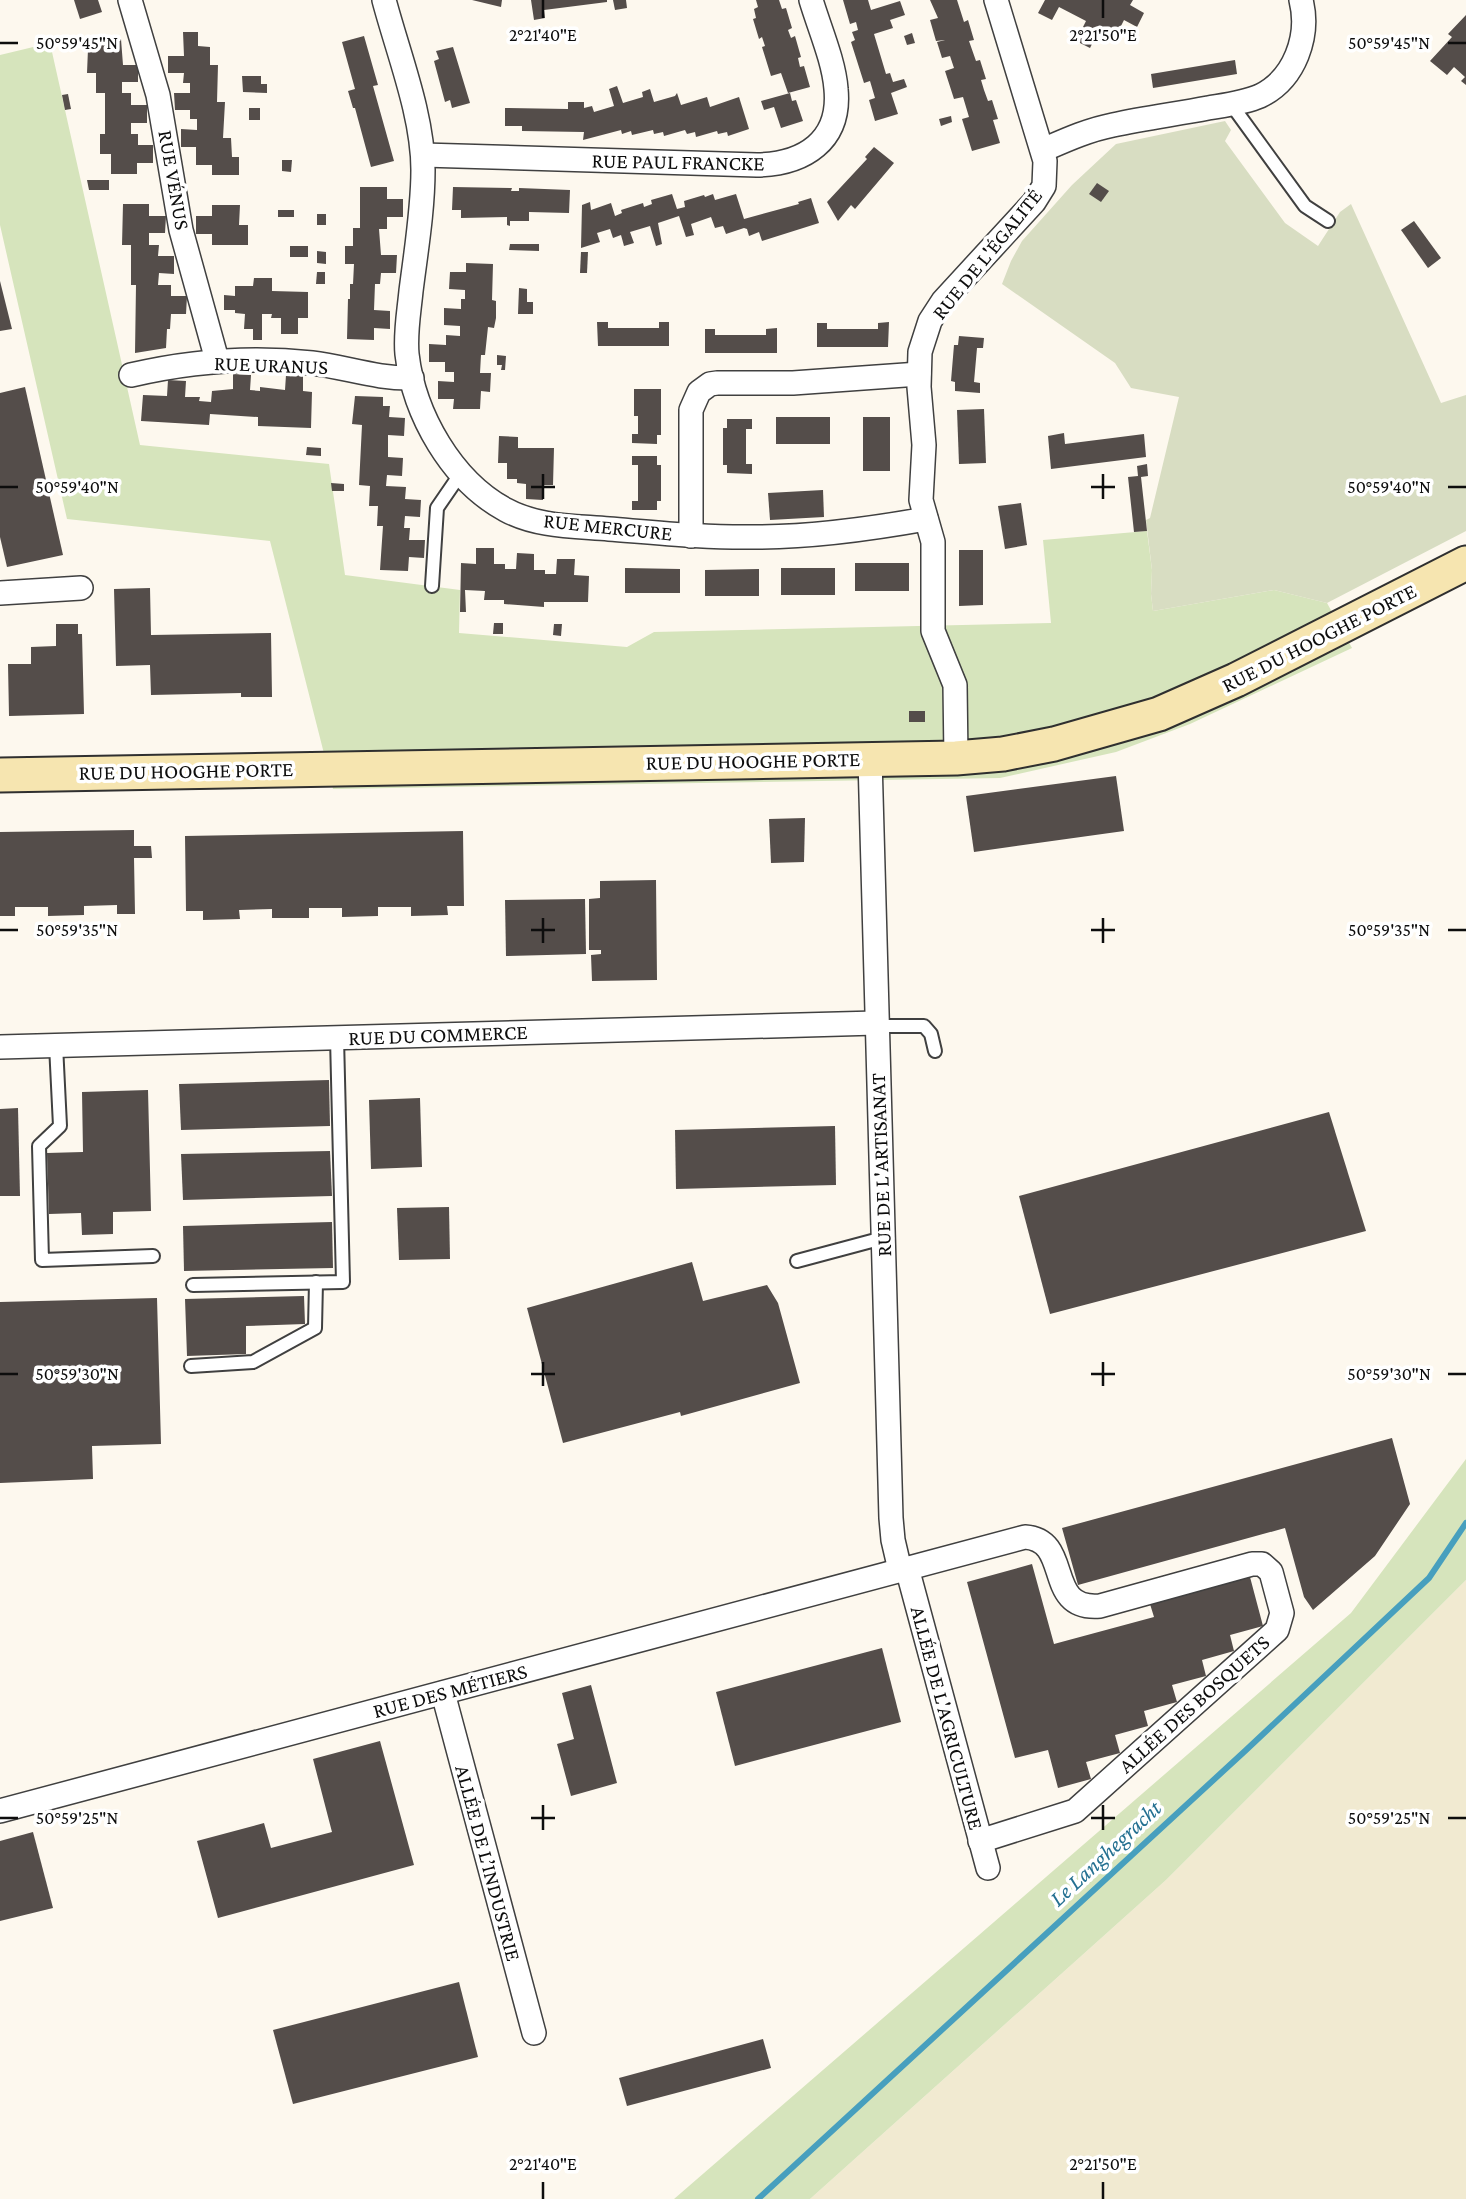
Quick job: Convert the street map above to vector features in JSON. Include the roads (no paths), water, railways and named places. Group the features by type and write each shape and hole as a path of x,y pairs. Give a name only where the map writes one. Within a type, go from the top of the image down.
{"street":[{"name":"RUE VÉNUS","path":"130,0 158,94 181,230 217,360"},
{"name":"RUE MERCURE","path":"384,0 416,118 423,155 421,209 407,334 412,378 434,434 461,473 488,499 519,516 557,524 691,536 757,537 828,533 926,519"},
{"name":"RUE PAUL FRANCKE","path":"423,155 757,165 781,164 801,158 823,138 832,120 836,100 835,80 811,0"},
{"name":"RUE DE L'ÉGALITÉ","path":"956,758 955,685 933,631 933,542 921,500 924,433 920,352 936,311 1040,194 1046,177 1043,150 996,0"},
{"path":"1043,150 1105,127 1231,104 1270,90 1290,67 1304,38 1305,20 1301,0"},
{"name":"RUE URANUS","path":"131,375 217,360 246,359 310,363 387,377 412,378"},
{"path":"691,536 691,410 694,398 704,387 717,383 793,383 919,374"},
{"name":"RUE DU HOOGHE PORTE","path":"0,775 956,758 1003,754 1054,744 1159,714 1237,680 1466,563"},
{"path":"0,593 81,588"},
{"name":"RUE DE L'ARTISANAT","path":"870,759 891,1518 892,1540 904,1569"},
{"name":"RUE DU COMMERCE","path":"0,1047 876,1025"},
{"name":"ALLÉE DES BOSQUETS","path":"904,1569 1018,1538 1031,1538 1049,1549 1065,1591 1081,1605 1100,1605 1258,1563 1269,1569 1282,1607 1282,1618 1277,1630 1075,1811 980,1841"},
{"name":"RUE DES MÉTIERS","path":"0,1811 904,1569"},
{"name":"ALLÉE DE L'AGRICULTURE","path":"904,1569 988,1868"},
{"name":"ALLÉE DE L’INDUSTRIE","path":"443,1693 534,2033"}],"lane":[{"path":"1231,104 1305,206 1328,221"},
{"path":"432,586 437,508 461,473"},
{"path":"876,1025 924,1026 932,1034 935,1051"},
{"path":"193,1285 343,1282 337,1038"},
{"path":"56,1045 60,1126 39,1146 42,1260 153,1256"},
{"path":"797,1261 883,1238"},
{"path":"191,1366 253,1362 315,1328 316,1282"}],"waterway":[{"name":"Le Langhegracht","path":"758,2199 1429,1578 1466,1523"}]}
